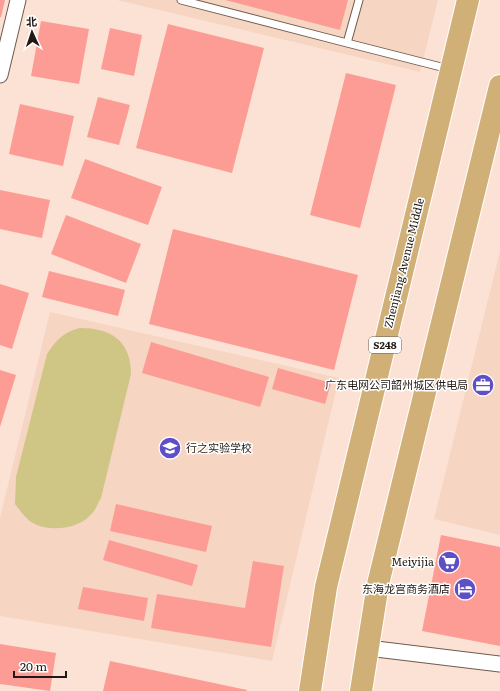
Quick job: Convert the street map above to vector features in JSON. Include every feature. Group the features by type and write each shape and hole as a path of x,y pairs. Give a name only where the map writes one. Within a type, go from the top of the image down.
{"main road":[{"name":"Zhenjiang Avenue Middle","path":"310,691 326,587 468,0"},
{"path":"361,691 378,584 500,86"}],"street":[{"path":"0,75 18,0"},
{"path":"368,648 500,664"}],"lane":[{"path":"182,0 451,69"},
{"path":"348,43 359,0"}],"shaded area":[{"path":"117,0 438,0 420,72"},
{"name":"广东电网公司韶州城区供电局","path":"500,251 500,535 434,519"},
{"name":"行之实验学校","path":"50,312 339,378 272,661 0,616 0,518"},
{"path":"80,328 101,331 110,334 117,339 123,345 127,353 131,374 101,498 95,509 89,517 75,525 60,528 44,527 30,521 15,504 16,477 47,354 61,337 75,329"}],"building":[{"path":"0,0 5,0 1,17 0,17"},
{"path":"225,0 348,0 340,30"},
{"path":"41,21 89,29 79,84 31,76"},
{"path":"168,24 264,48 232,173 136,148"},
{"path":"110,28 142,35 134,76 101,69"},
{"path":"346,73 396,85 360,228 310,215"},
{"path":"98,97 130,105 119,145 87,137"},
{"path":"20,104 74,116 63,166 9,154"},
{"path":"85,159 162,187 148,225 71,198"},
{"path":"0,190 50,200 42,238 0,229"},
{"path":"66,215 141,244 126,283 51,254"},
{"path":"173,229 358,275 334,370 149,324"},
{"path":"49,271 125,290 118,316 42,297"},
{"path":"0,284 29,293 12,349 0,345"},
{"path":"151,342 269,377 260,407 142,373"},
{"path":"278,368 331,383 325,404 272,389"},
{"path":"0,370 16,375 0,427"},
{"path":"116,504 212,526 206,552 110,531"},
{"name":"东海龙宫商务酒店","path":"441,535 500,547 500,646 422,631"},
{"path":"109,540 198,565 192,586 103,560"},
{"path":"253,561 284,566 271,647 151,628 157,594 245,608"},
{"path":"83,587 148,598 144,621 78,609"},
{"path":"0,644 56,653 50,691 0,684"},
{"path":"110,661 247,690 247,691 103,691"}],"place":[{"name":"广东电网公司韶州城区供电局","path":"483,385"},
{"name":"行之实验学校","path":"170,448"},
{"name":"Meiyijia","path":"449,562"},
{"name":"东海龙宫商务酒店","path":"465,589"}]}
